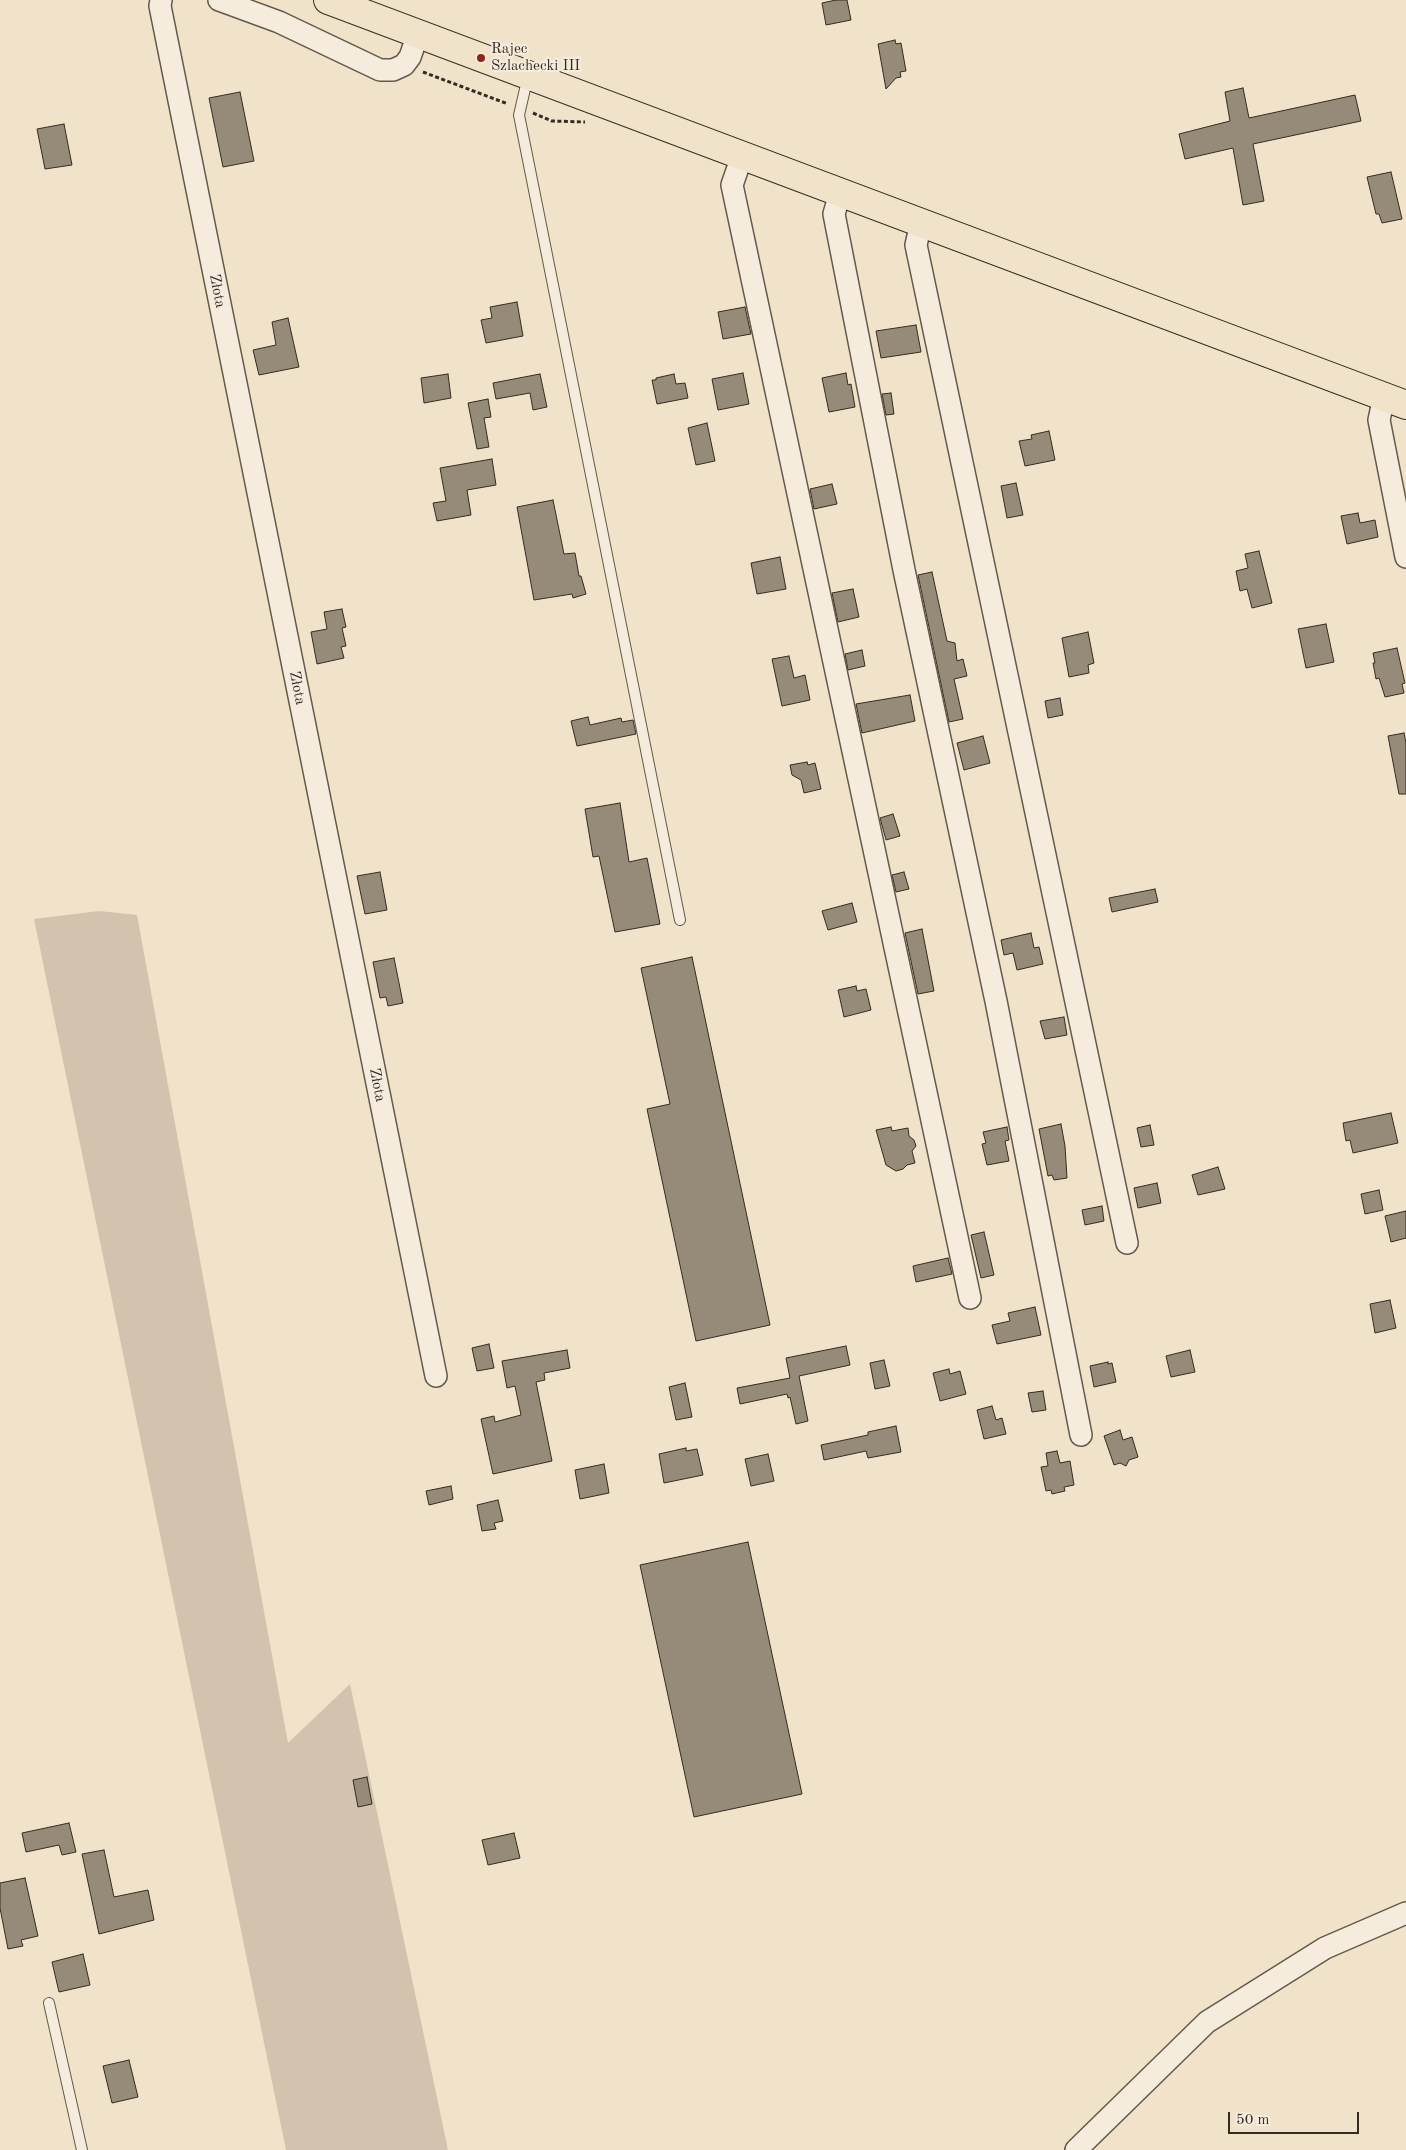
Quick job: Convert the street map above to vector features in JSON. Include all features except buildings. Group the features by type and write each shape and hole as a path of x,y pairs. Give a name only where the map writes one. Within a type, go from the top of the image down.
{"main road":[{"path":"328,0 1395,401"}],"street":[{"name":"Złota","path":"161,0 160,6 436,1376"},
{"path":"219,0 279,22 380,70 393,70 405,62 410,57 418,34"},
{"path":"742,156 732,185 970,1298"},
{"path":"840,193 834,214 904,570 998,1010 1081,1435"},
{"path":"921,223 916,245 1127,1244"},
{"path":"1395,401 1379,420 1406,557"},
{"path":"1076,2150 1207,2022 1325,1948 1406,1913"}],"lane":[{"path":"528,75 519,108 680,920"},
{"path":"49,2003 82,2150"}],"path":[{"path":"405,62 415,69 552,121 587,122"}],"shaded area":[{"path":"99,911 137,915 288,1743 350,1684 448,2150 286,2150 34,919"}],"place":[{"name":"Rajec Szlachecki III","path":"481,58"}]}
